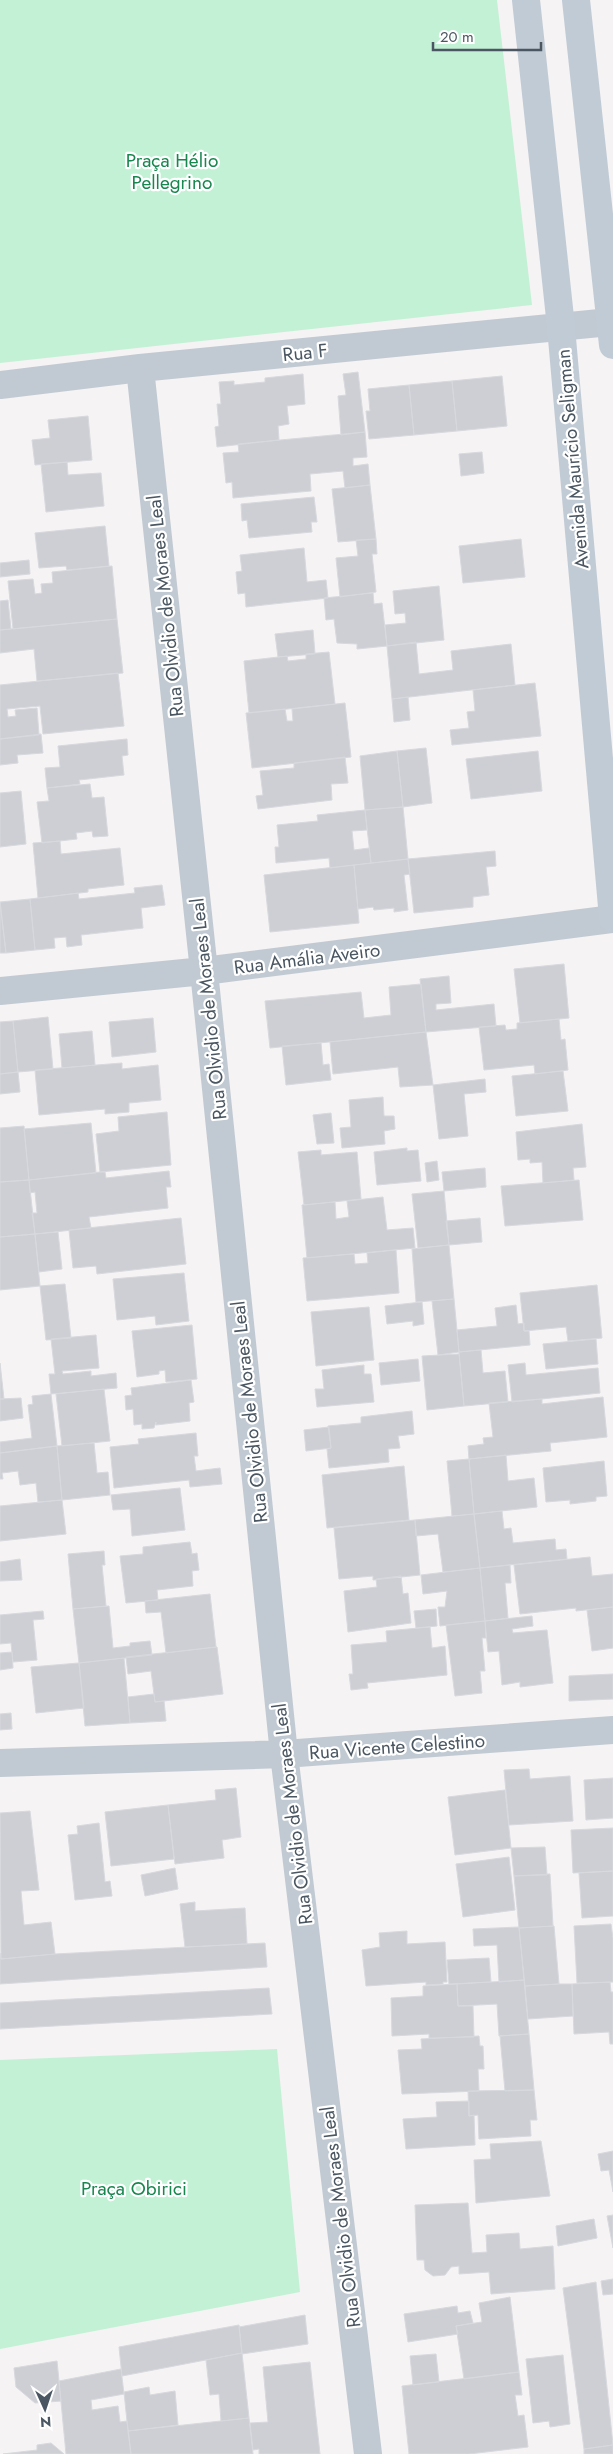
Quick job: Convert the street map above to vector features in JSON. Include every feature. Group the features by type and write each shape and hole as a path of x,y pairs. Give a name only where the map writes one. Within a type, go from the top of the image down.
{"main road":[{"name":"Avenida Maurício Seligman","path":"526,0 561,327 613,918"},
{"path":"576,0 612,334"}],"street":[{"name":"Rua F","path":"0,385 140,368 561,327 612,334"},
{"name":"Rua Olvidio de Moraes Leal","path":"140,368 284,1754 368,2454"},
{"name":"Rua Amália Aveiro","path":"0,991 204,971 613,918"},
{"name":"Rua Vicente Celestino","path":"0,1763 284,1754 613,1730"}],"green space":[{"name":"Praça Hélio Pellegrino","path":"0,0 497,0 532,305 0,363"},
{"name":"Praça Obirici","path":"277,2049 300,2292 0,2349 0,2060"}],"building":[{"path":"358,372 365,432 341,435 338,396 346,395 343,374"},
{"path":"303,374 305,404 287,406 289,424 278,426 279,440 217,447 215,427 219,426 217,404 221,404 219,382 234,381 234,385 265,382 265,378"},
{"path":"502,376 507,426 457,431 452,381"},
{"path":"452,381 457,431 414,435 409,385"},
{"path":"409,385 414,435 369,439 366,411 370,411 368,389"},
{"path":"88,416 92,460 35,465 32,440 50,438 48,420"},
{"path":"365,432 367,457 353,458 353,466 368,464 370,485 345,488 343,471 310,474 311,491 233,498 232,482 226,483 223,453 239,452 238,444"},
{"path":"482,452 484,473 461,476 459,454"},
{"path":"67,462 68,475 101,473 104,506 46,512 41,464"},
{"path":"370,485 376,539 338,542 332,489"},
{"path":"314,497 317,522 311,522 312,532 249,538 247,520 242,521 241,504"},
{"path":"105,526 109,566 67,570 66,566 39,568 35,533"},
{"path":"376,539 377,554 372,554 376,592 340,597 336,558 358,556 356,540"},
{"path":"521,539 525,577 463,583 459,546"},
{"path":"304,548 307,582 326,580 328,598 246,607 245,593 238,594 236,572 242,571 240,555"},
{"path":"29,560 30,574 0,577 0,563"},
{"path":"112,566 117,619 13,629 8,581 33,579 35,594 42,593 41,584 53,583 52,572"},
{"path":"439,586 444,640 387,646 385,625 406,623 405,613 395,614 393,591"},
{"path":"373,593 374,604 382,603 387,646 357,649 357,644 337,643 334,619 326,620 324,598"},
{"path":"8,600 11,629 0,630 0,601"},
{"path":"117,619 123,673 37,681 34,649 0,653 0,630"},
{"path":"313,630 315,654 278,657 275,634"},
{"path":"416,642 419,674 453,670 451,651 511,644 515,685 392,699 387,646"},
{"path":"329,652 335,704 249,713 244,661 287,656 288,661 306,659 306,654"},
{"path":"118,673 124,726 43,734 40,706 7,709 8,717 16,716 15,710 37,708 39,735 0,739 0,685"},
{"path":"535,683 541,736 452,745 450,730 469,728 467,712 475,711 473,690"},
{"path":"408,697 410,720 394,722 392,699"},
{"path":"345,703 351,757 252,768 246,713 285,709 287,721 293,721 292,709"},
{"path":"41,734 43,753 17,755 18,763 0,765 0,739"},
{"path":"127,739 128,755 122,756 124,775 79,780 80,784 47,788 45,768 60,767 58,746"},
{"path":"426,748 432,803 403,807 397,751"},
{"path":"397,751 403,807 365,810 360,756"},
{"path":"538,751 542,791 471,799 466,759"},
{"path":"345,757 348,783 331,784 332,800 258,809 256,796 263,795 260,771 294,768 294,763"},
{"path":"90,784 92,798 104,797 108,836 93,837 92,831 76,833 77,839 42,843 37,802 49,801 47,788"},
{"path":"21,791 26,844 0,847 0,793"},
{"path":"403,807 408,859 371,863 365,810"},
{"path":"365,810 367,830 352,831 354,850 369,848 371,863 330,868 329,858 276,863 275,847 279,847 277,825 318,821 317,815"},
{"path":"60,841 61,854 120,848 124,885 88,889 88,892 38,898 33,843"},
{"path":"495,851 496,866 486,867 489,895 473,897 473,907 414,913 408,859"},
{"path":"408,859 410,874 404,875 408,910 394,912 394,908 374,910 373,907 358,909 354,865"},
{"path":"354,865 359,923 270,932 264,875"},
{"path":"162,885 165,905 141,908 143,928 81,935 82,945 67,947 66,937 54,938 55,948 35,950 30,899 78,893 79,899 135,893 134,888"},
{"path":"30,899 35,950 6,953 0,902"},
{"path":"0,902 6,953 0,953"},
{"path":"564,964 569,1018 520,1023 514,969"},
{"path":"449,976 451,1003 436,1004 436,1010 494,1004 496,1026 426,1032 420,979"},
{"path":"421,984 426,1032 270,1048 265,1001 361,992 364,1018 391,1015 389,987"},
{"path":"48,1017 53,1069 18,1072 13,1021"},
{"path":"153,1018 156,1052 112,1057 109,1022"},
{"path":"559,1019 561,1040 565,1039 568,1070 535,1074 534,1065 484,1070 479,1027 505,1025 506,1030 517,1029 517,1023"},
{"path":"13,1021 18,1072 0,1074 0,1022"},
{"path":"92,1031 95,1065 62,1068 59,1034"},
{"path":"426,1032 433,1085 400,1087 398,1067 333,1074 330,1042"},
{"path":"321,1043 323,1065 329,1064 331,1080 286,1085 282,1046"},
{"path":"122,1063 122,1069 158,1065 161,1100 129,1103 129,1112 105,1114 105,1109 39,1115 35,1070"},
{"path":"563,1071 568,1111 516,1116 512,1076"},
{"path":"18,1072 20,1092 0,1094 0,1074"},
{"path":"485,1079 486,1092 464,1094 468,1136 439,1139 433,1085"},
{"path":"383,1097 384,1116 394,1116 395,1129 384,1131 385,1144 342,1148 340,1128 351,1127 349,1100"},
{"path":"167,1112 171,1165 100,1172 96,1134 119,1131 118,1117"},
{"path":"331,1113 334,1143 317,1144 313,1115"},
{"path":"91,1123 96,1173 29,1180 24,1129"},
{"path":"582,1124 586,1167 573,1168 574,1180 543,1183 542,1162 530,1163 530,1159 518,1160 516,1132"},
{"path":"24,1126 29,1180 0,1182 0,1128"},
{"path":"407,1148 407,1151 418,1150 421,1181 377,1185 374,1152"},
{"path":"321,1150 321,1155 357,1152 361,1199 304,1205 298,1152"},
{"path":"437,1161 439,1180 427,1182 425,1163"},
{"path":"485,1168 486,1187 444,1191 442,1172"},
{"path":"169,1171 171,1187 166,1187 168,1208 89,1217 91,1228 35,1234 32,1213 37,1213 35,1192 30,1193 29,1180 100,1172 105,1172 106,1178"},
{"path":"29,1180 35,1234 0,1237 0,1182"},
{"path":"579,1180 583,1220 505,1226 501,1186"},
{"path":"444,1191 449,1245 418,1248 412,1194"},
{"path":"383,1197 387,1230 413,1228 415,1248 307,1258 302,1205 335,1202 336,1219 349,1217 347,1201"},
{"path":"181,1218 186,1264 97,1274 96,1266 73,1268 69,1230"},
{"path":"480,1218 482,1242 449,1245 446,1221"},
{"path":"58,1232 62,1269 39,1272 35,1234"},
{"path":"35,1234 40,1286 0,1290 0,1237"},
{"path":"449,1245 454,1299 416,1302 412,1249"},
{"path":"396,1250 399,1293 307,1301 303,1258 354,1254 355,1264 368,1263 367,1253"},
{"path":"184,1273 189,1321 156,1325 155,1316 117,1320 113,1279"},
{"path":"65,1284 71,1338 46,1340 40,1286"},
{"path":"597,1285 602,1338 568,1341 566,1327 524,1331 520,1293"},
{"path":"454,1299 459,1352 438,1355 432,1301"},
{"path":"422,1302 424,1324 413,1326 413,1321 387,1324 385,1306"},
{"path":"516,1305 518,1324 524,1323 524,1331 529,1331 530,1345 459,1352 457,1330 497,1326 495,1308"},
{"path":"369,1307 374,1360 316,1366 311,1312"},
{"path":"192,1325 197,1379 166,1382 165,1370 159,1371 159,1374 137,1377 132,1331"},
{"path":"96,1335 99,1368 62,1371 63,1374 91,1371 91,1376 116,1373 117,1388 51,1394 49,1374 55,1374 51,1339"},
{"path":"596,1339 598,1364 546,1369 543,1344"},
{"path":"481,1350 483,1373 505,1371 508,1402 464,1406 459,1352"},
{"path":"459,1354 464,1406 427,1410 422,1356"},
{"path":"418,1359 420,1381 381,1385 379,1363"},
{"path":"0,1363 4,1399 0,1399"},
{"path":"525,1363 526,1375 598,1368 600,1393 512,1402 508,1365"},
{"path":"364,1365 364,1374 371,1374 374,1402 317,1407 315,1389 324,1389 322,1370"},
{"path":"191,1380 194,1402 189,1403 190,1421 156,1425 156,1422 154,1428 142,1429 142,1424 134,1425 133,1409 126,1410 125,1396 132,1395 131,1388"},
{"path":"104,1389 110,1441 62,1446 56,1394"},
{"path":"51,1394 57,1446 0,1453 0,1442 32,1438 28,1405 33,1404 32,1396"},
{"path":"603,1397 607,1437 550,1443 551,1451 469,1459 468,1446 484,1444 483,1438 493,1437 489,1403 542,1399 542,1404"},
{"path":"21,1398 23,1418 0,1421 0,1399"},
{"path":"412,1411 414,1434 398,1436 400,1448 388,1449 389,1462 329,1468 327,1449 331,1448 328,1426 361,1423 361,1417"},
{"path":"329,1427 331,1448 306,1451 304,1430"},
{"path":"196,1433 198,1456 194,1456 196,1471 220,1468 222,1484 190,1487 189,1480 114,1488 110,1447 139,1444 138,1439"},
{"path":"94,1443 97,1473 108,1472 110,1495 62,1500 57,1446"},
{"path":"57,1446 62,1500 38,1502 36,1483 20,1485 18,1471 2,1473 3,1479 0,1479 0,1453"},
{"path":"506,1455 508,1481 534,1478 537,1507 474,1514 469,1459"},
{"path":"469,1459 474,1514 452,1516 447,1461"},
{"path":"604,1461 607,1496 596,1497 596,1501 570,1504 570,1500 546,1502 543,1468"},
{"path":"404,1466 409,1520 327,1528 322,1475"},
{"path":"180,1488 185,1530 132,1536 130,1509 113,1510 111,1495"},
{"path":"62,1500 66,1534 0,1541 0,1506"},
{"path":"502,1511 504,1529 511,1528 513,1543 555,1539 556,1550 566,1549 567,1559 480,1568 474,1514"},
{"path":"474,1514 480,1568 443,1572 438,1534 416,1536 415,1520"},
{"path":"415,1520 420,1575 373,1580 373,1576 339,1579 334,1528"},
{"path":"190,1542 192,1554 197,1553 199,1570 192,1571 193,1586 157,1590 158,1600 126,1603 120,1556 143,1554 143,1547"},
{"path":"104,1551 105,1565 102,1565 106,1606 73,1609 68,1554"},
{"path":"590,1557 592,1576 613,1574 613,1607 576,1611 576,1608 520,1614 514,1565"},
{"path":"20,1559 22,1580 0,1581 0,1562"},
{"path":"510,1565 511,1583 505,1583 508,1618 485,1621 480,1568"},
{"path":"480,1568 485,1621 440,1626 438,1607 445,1607 447,1591 423,1594 421,1575"},
{"path":"401,1576 403,1594 408,1593 411,1623 348,1632 344,1591 377,1587 376,1579"},
{"path":"210,1594 216,1647 166,1653 161,1612 146,1613 145,1601"},
{"path":"109,1606 113,1648 130,1646 130,1643 150,1641 152,1655 79,1663 73,1609"},
{"path":"613,1607 613,1648 592,1651 587,1610"},
{"path":"436,1609 437,1626 416,1628 414,1611"},
{"path":"43,1611 44,1619 33,1620 37,1660 13,1662 11,1643 0,1644 0,1615"},
{"path":"532,1616 533,1626 512,1629 513,1633 547,1630 553,1683 520,1687 520,1682 502,1685 499,1651 488,1652 485,1621"},
{"path":"485,1621 486,1638 482,1638 485,1671 480,1671 482,1693 455,1696 446,1625"},
{"path":"430,1627 432,1648 445,1646 447,1675 367,1683 368,1688 351,1690 349,1674 353,1674 351,1645 387,1642 386,1631"},
{"path":"217,1647 223,1694 155,1702 151,1671 128,1674 126,1657"},
{"path":"12,1652 13,1668 0,1670 0,1653"},
{"path":"124,1658 130,1723 85,1726 79,1663"},
{"path":"79,1663 84,1708 36,1713 31,1667"},
{"path":"613,1674 613,1699 569,1701 569,1676"},
{"path":"154,1694 155,1702 164,1701 166,1721 130,1723 128,1697"},
{"path":"11,1713 12,1729 0,1730 0,1714"},
{"path":"529,1769 530,1779 570,1776 573,1821 509,1825 504,1770"},
{"path":"613,1778 613,1818 586,1820 584,1780"},
{"path":"236,1788 241,1837 222,1840 224,1858 175,1864 168,1805 216,1800 215,1790"},
{"path":"505,1790 511,1848 455,1855 448,1797"},
{"path":"168,1805 174,1859 111,1866 105,1812"},
{"path":"30,1811 39,1890 21,1891 24,1925 51,1922 55,1954 1,1959 0,1813"},
{"path":"99,1823 105,1882 110,1881 112,1896 75,1900 68,1835 78,1834 77,1826"},
{"path":"613,1828 613,1871 573,1873 571,1830"},
{"path":"545,1847 547,1875 514,1876 511,1848"},
{"path":"509,1857 515,1910 463,1917 456,1864"},
{"path":"175,1868 178,1889 145,1896 141,1875"},
{"path":"613,1871 613,1916 582,1918 579,1873"},
{"path":"550,1874 553,1926 519,1928 514,1876"},
{"path":"195,1902 195,1911 245,1908 247,1944 185,1947 180,1904"},
{"path":"611,1924 613,1938 613,1982 577,1983 574,1926"},
{"path":"554,1926 559,1984 525,1986 519,1928"},
{"path":"519,1927 524,1980 499,1982 497,1945 474,1946 473,1929"},
{"path":"407,1931 407,1944 445,1942 447,1982 426,1985 426,1982 366,1986 362,1950 380,1947 379,1933"},
{"path":"265,1943 267,1967 0,1984 0,1953 1,1959 55,1954"},
{"path":"489,1958 491,1982 449,1984 447,1960"},
{"path":"524,1980 529,2034 499,2036 497,2004 458,2006 457,1984"},
{"path":"610,1982 611,1992 613,1992 613,2044 610,2044 609,2032 574,2034 572,1984"},
{"path":"457,1984 458,2006 473,2006 474,2037 429,2038 429,2034 392,2036 391,1998 423,1996 423,1986"},
{"path":"572,1984 573,2016 528,2019 525,1986"},
{"path":"269,1988 272,2014 0,2029 0,2003"},
{"path":"529,2034 534,2090 505,2091 500,2036"},
{"path":"479,2036 480,2046 483,2046 484,2069 478,2069 479,2091 402,2094 398,2050 422,2049 421,2039"},
{"path":"534,2090 537,2120 530,2120 531,2136 479,2139 478,2115 469,2116 468,2091"},
{"path":"469,2101 469,2116 474,2115 475,2145 406,2149 403,2119 437,2117 436,2102"},
{"path":"541,2141 550,2196 476,2203 474,2160 491,2159 490,2144"},
{"path":"613,2151 613,2192 609,2170 601,2171 598,2154"},
{"path":"468,2203 472,2253 487,2252 486,2235 519,2233 520,2249 553,2246 555,2289 491,2294 489,2272 459,2274 459,2266 451,2267 445,2275 433,2276 425,2270 424,2260 417,2260 415,2205"},
{"path":"613,2215 613,2248 607,2216"},
{"path":"594,2219 597,2238 558,2246 556,2226"},
{"path":"613,2279 613,2294 603,2295 601,2281"},
{"path":"596,2282 613,2445 584,2449 563,2288"},
{"path":"510,2297 519,2372 464,2379 456,2326 482,2322 479,2303"},
{"path":"457,2306 458,2313 470,2311 473,2323 456,2326 458,2334 408,2342 404,2314"},
{"path":"305,2315 308,2344 242,2354 239,2327"},
{"path":"239,2325 242,2353 122,2376 119,2347"},
{"path":"242,2353 249,2418 221,2421 219,2394 210,2395 206,2360"},
{"path":"436,2354 439,2382 413,2385 410,2356"},
{"path":"563,2355 570,2424 550,2427 549,2421 533,2423 526,2359"},
{"path":"57,2361 61,2401 35,2403 16,2387 14,2368"},
{"path":"310,2362 320,2454 259,2454 259,2449 253,2450 250,2423 268,2422 263,2367"},
{"path":"121,2369 124,2394 91,2400 92,2410 118,2406 120,2422 127,2421 131,2454 66,2454 59,2381"},
{"path":"519,2372 522,2395 515,2395 518,2416 524,2415 528,2447 469,2454 409,2454 402,2386"},
{"path":"149,2387 150,2395 175,2391 178,2425 128,2431 124,2392"},
{"path":"249,2418 253,2454 131,2454 128,2431"},
{"path":"51,2443 64,2454 3,2454 37,2450 37,2445"},
{"path":"613,2445 613,2454 584,2454 584,2449"}]}
